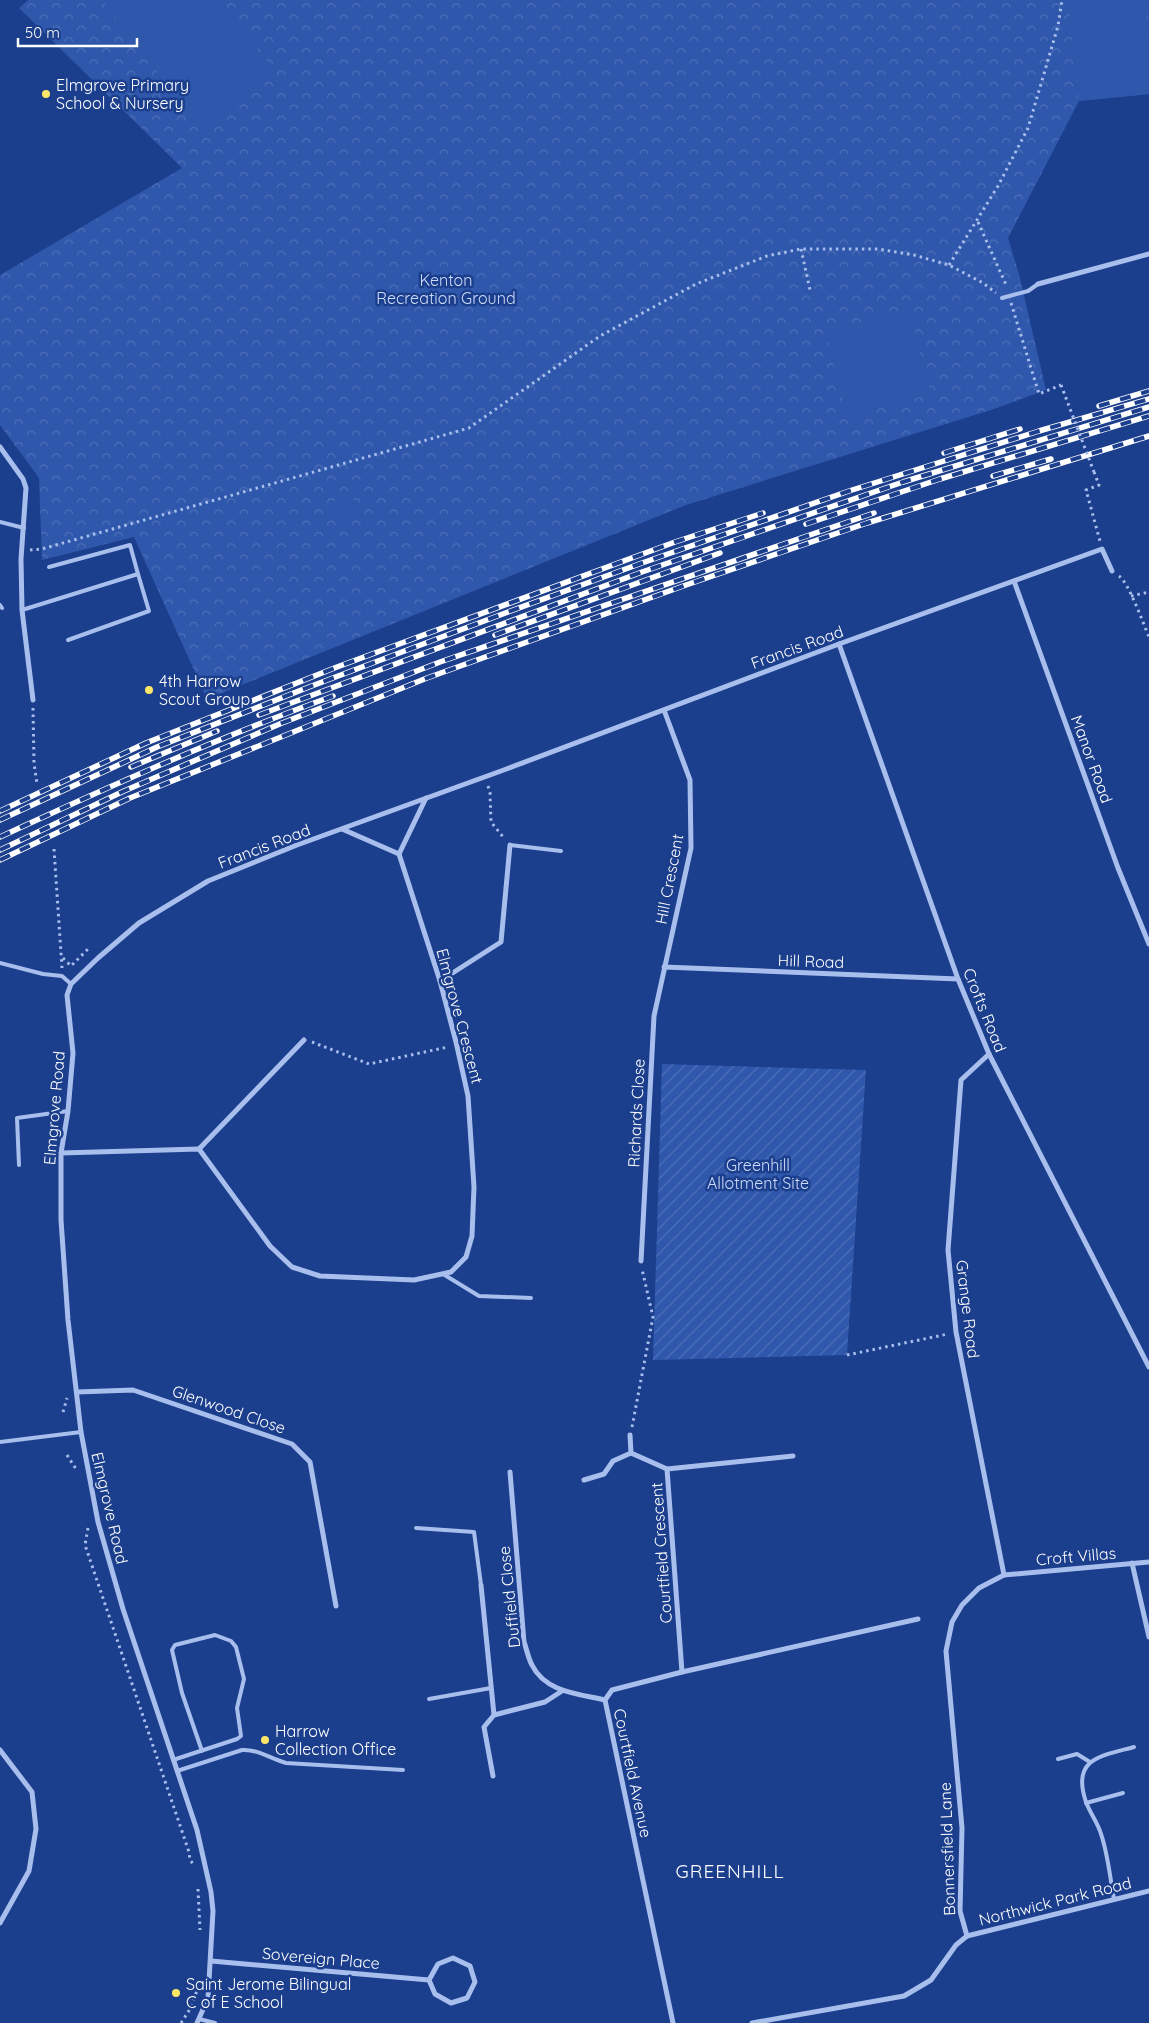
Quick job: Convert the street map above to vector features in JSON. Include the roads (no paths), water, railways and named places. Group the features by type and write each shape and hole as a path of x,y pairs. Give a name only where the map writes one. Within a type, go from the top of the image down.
{"street":[{"path":"1038,284 1149,254"},
{"path":"0,448 23,479 26,488 22,550 22,610 33,700"},
{"name":"Francis Road","path":"71,984 98,958 140,923 208,882 342,829 839,644 1102,549 1112,571"},
{"name":"Manor Road","path":"1014,581 1118,868 1149,944"},
{"name":"Crofts Road","path":"839,644 958,978 989,1054 1149,1367"},
{"name":"Hill Crescent","path":"664,710 690,780 692,848 664,967"},
{"path":"342,829 399,854 426,798"},
{"path":"440,981 501,942 510,845"},
{"name":"Elmgrove Crescent","path":"199,1149 270,1246 292,1266 320,1276 414,1280 451,1272 466,1257 472,1236 474,1187 468,1096 440,981 399,854"},
{"name":"Hill Road","path":"664,967 958,978"},
{"name":"Richards Close","path":"641,1261 654,1016 664,967"},
{"name":"Elmgrove Road","path":"71,984 67,995 73,1053 62,1153 61,1220 68,1320 81,1432 98,1522 123,1609 198,1830 211,1892 213,1911 208,1998 198,2021"},
{"path":"62,1153 199,1149 304,1040"},
{"name":"Grange Road","path":"989,1054 961,1080 948,1250 956,1332 1004,1575"},
{"name":"Glenwood Close","path":"77,1392 133,1390 292,1444 310,1462 336,1606"},
{"path":"630,1435 631,1453"},
{"path":"584,1480 604,1474 613,1460 631,1453 667,1469"},
{"name":"Courtfield Crescent","path":"682,1672 667,1469 793,1456"},
{"name":"Duffield Close","path":"510,1472 524,1642 532,1667 547,1682 562,1691 605,1700"},
{"name":"Croft Villas","path":"1004,1575 1149,1562"},
{"path":"1132,1563 1149,1637"},
{"name":"Bonnersfield Lane","path":"752,2023 904,1996 931,1980 956,1945 967,1936 960,1911 962,1828 946,1651 952,1622 962,1605 979,1588 1004,1575"},
{"path":"481,1585 494,1715"},
{"name":"Courtfield Avenue","path":"673,2023 605,1700 612,1690 682,1672 918,1619"},
{"path":"494,1776 484,1727 494,1715 544,1702 562,1691"},
{"path":"0,1750 32,1792 36,1829 29,1871 0,1923"},
{"name":"Northwick Park Road","path":"967,1936 1149,1891"},
{"path":"453,1958 470,1966 475,1982 467,1998 451,2003 435,1994 429,1980 438,1964 453,1958"},
{"name":"Sovereign Place","path":"211,1961 429,1980"}],"lane":[{"path":"1002,298 1028,291 1038,284"},
{"path":"0,522 24,528"},
{"path":"49,567 130,545 149,611 68,640"},
{"path":"22,610 138,574"},
{"path":"510,845 561,851"},
{"path":"0,962 43,974 62,976 71,984"},
{"path":"19,1165 17,1118 68,1111"},
{"path":"442,1274 479,1296 531,1298"},
{"path":"0,1442 81,1432"},
{"path":"416,1528 474,1532 481,1585"},
{"path":"173,1760 237,1739 241,1736 237,1708 244,1679 236,1648 231,1641 215,1636 175,1645 172,1650 182,1694 202,1750"},
{"path":"429,1699 491,1688"},
{"path":"1114,1899 1101,1834 1086,1803 1082,1778 1084,1770 1096,1757 1134,1747"},
{"path":"177,1771 242,1750 251,1750 286,1763 403,1770"},
{"path":"1058,1759 1077,1754 1090,1762"},
{"path":"1086,1803 1123,1793"},
{"path":"198,2021 215,2023"}],"railway":[{"path":"1099,406 1149,391"},
{"path":"0,820 157,747 508,612 849,491 1039,431 1149,399"},
{"path":"259,715 642,572 903,482 1149,407"},
{"path":"806,524 940,479 1149,416"},
{"path":"944,453 1020,429"},
{"path":"0,860 130,798 427,678 686,585 867,523 1149,436"},
{"path":"993,476 1051,459"},
{"path":"0,811 146,743 337,667 675,542 763,513"},
{"path":"0,850 124,791 282,723 440,662 874,513"},
{"path":"495,635 720,553"},
{"path":"0,837 165,763 333,696"},
{"path":"131,767 217,731"}],"place":[{"name":"Elmgrove Primary School & Nursery","path":"46,94"},
{"name":"4th Harrow Scout Group","path":"149,690"},
{"name":"Harrow Collection Office","path":"265,1740"},
{"name":"Saint Jerome Bilingual C of E School","path":"176,1993"}],"district":[{"name":"GREENHILL","path":"730,1871"}],"park label":[{"name":"Kenton Recreation Ground","path":"446,289"},
{"name":"Greenhill Allotment Site","path":"758,1174"}]}
